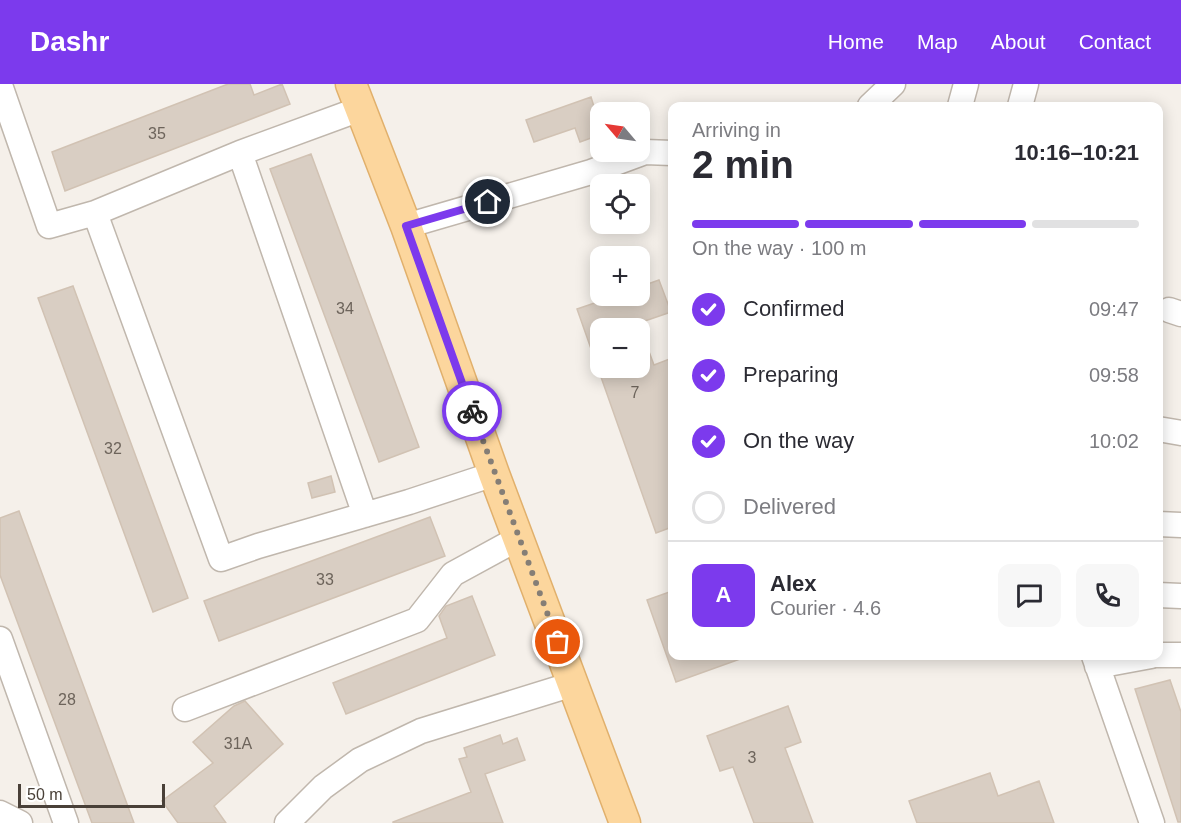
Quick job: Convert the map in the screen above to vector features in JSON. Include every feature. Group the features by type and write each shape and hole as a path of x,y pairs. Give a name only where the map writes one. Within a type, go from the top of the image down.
{"main road":[{"path":"356,96 625,823"}],"street":[{"path":"874,102 893,84"},
{"path":"961,102 966,84"},
{"path":"1021,102 1026,84"},
{"path":"0,85 49,226 95,213 240,153 356,96"},
{"path":"406,226 591,172 645,152 668,153"},
{"path":"240,153 365,515"},
{"path":"95,213 221,559 494,474"},
{"path":"1163,430 1181,433"},
{"path":"1163,524 1181,525"},
{"path":"185,709 417,620 453,574 519,538"},
{"path":"1163,595 1181,596"},
{"path":"0,639 66,823"},
{"path":"1163,655 1181,655"},
{"path":"1096,661 1152,823"},
{"path":"287,823 322,787 360,760 422,731 573,684"},
{"path":"0,813 20,823"}],"building":[{"path":"228,84 250,84 254,95 282,84 290,104 65,191 52,152"},
{"path":"591,97 593,102 590,102 590,138 580,142 575,128 534,142 526,120"},
{"path":"311,154 419,447 379,462 270,169"},
{"path":"659,280 668,304 668,313 650,319 590,318 590,346 577,309 590,305 650,306 650,283"},
{"path":"73,286 188,598 153,612 38,298"},
{"path":"650,354 654,365 668,360 668,528 656,533 601,378 650,378"},
{"path":"331,476 335,492 312,498 308,483"},
{"path":"19,511 134,823 92,823 0,575 0,518"},
{"path":"430,517 445,556 219,641 204,601"},
{"path":"668,592 668,659 647,600"},
{"path":"472,596 495,655 346,714 333,683 447,638 439,616 446,606"},
{"path":"668,660 737,660 676,682"},
{"path":"1170,680 1181,712 1181,822 1178,822 1135,689"},
{"path":"245,701 283,744 214,806 226,823 178,823 162,801 213,763 193,742 234,706"},
{"path":"788,706 801,742 785,748 813,823 754,823 733,767 720,771 707,736"},
{"path":"500,735 503,744 517,738 525,760 485,774 503,823 393,823 471,792 459,759 467,757 464,748"},
{"path":"990,773 998,796 1039,781 1054,823 917,823 909,801"}],"way so far":[{"path":"472,411 558,642"}],"route":[{"path":"472,411 406,226 488,202"}]}
